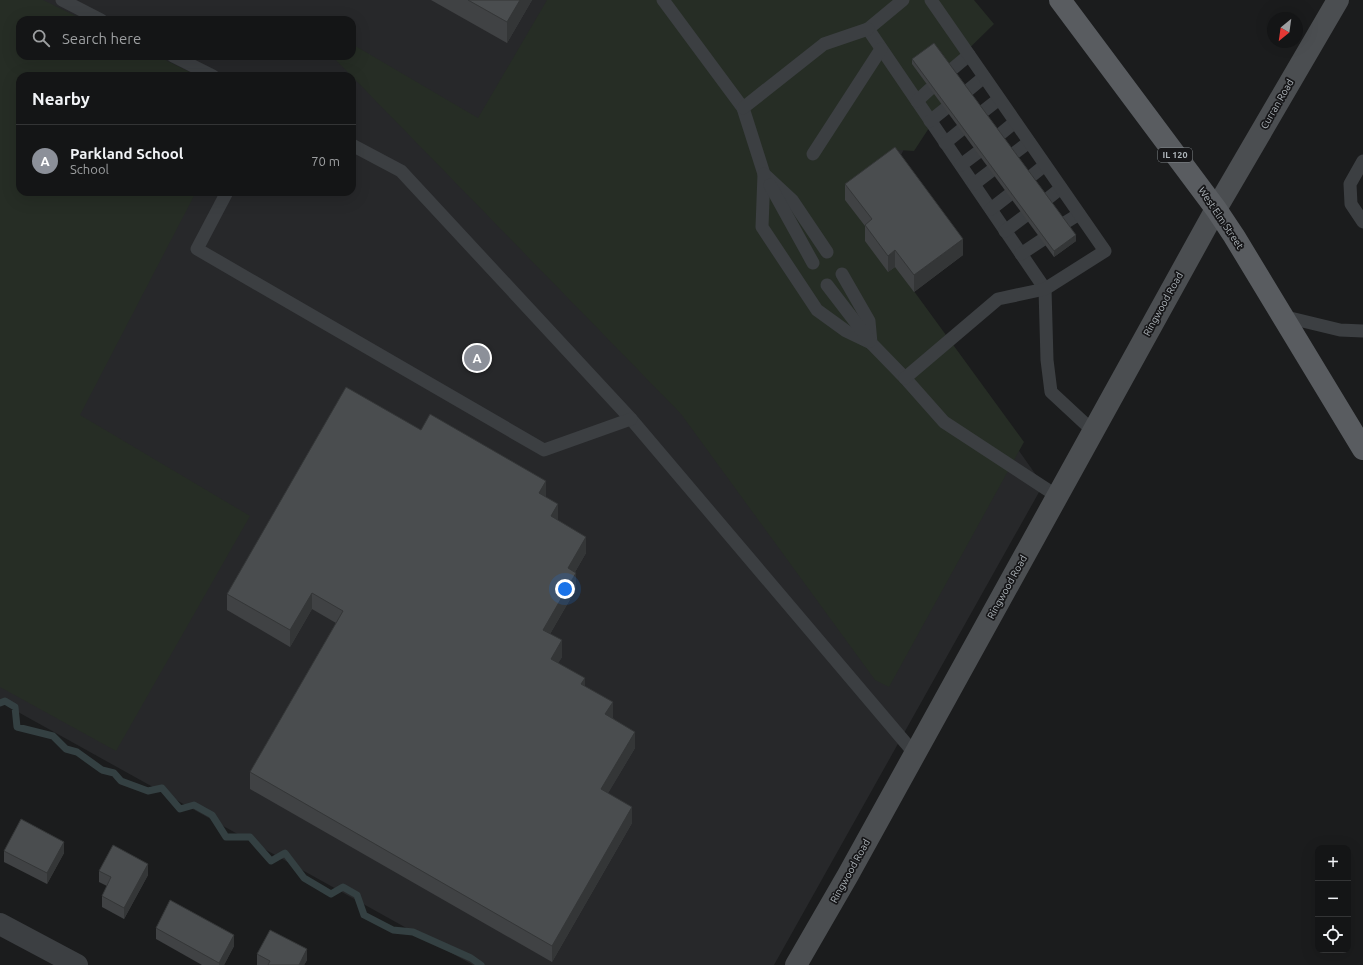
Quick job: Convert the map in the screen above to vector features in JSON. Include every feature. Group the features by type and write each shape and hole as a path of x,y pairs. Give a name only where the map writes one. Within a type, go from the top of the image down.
{"main road":[{"name":"West Elm Street","path":"1060,0 1216,209 1234,236 1363,449"}],"street":[{"name":"Curran Road","path":"1216,209 1338,0"},
{"name":"Ringwood Road","path":"796,965 915,754 1216,209"},
{"path":"0,924 77,965"}],"lane":[{"path":"62,0 93,16"},
{"path":"663,0 743,108 764,174 813,263"},
{"path":"743,108 824,44 868,29 903,0"},
{"path":"905,378 998,299 1046,289 1105,251 931,0"},
{"path":"868,29 1046,289 1047,360 1051,392 1093,431"},
{"path":"813,154 881,49"},
{"path":"950,71 969,55"},
{"path":"181,60 204,72"},
{"path":"966,92 984,76"},
{"path":"917,101 930,89"},
{"path":"981,113 999,99"},
{"path":"930,120 945,109"},
{"path":"998,136 1015,122"},
{"path":"945,143 961,130"},
{"path":"1012,155 1029,142"},
{"path":"356,147 401,171 631,419 915,754"},
{"path":"961,165 977,153"},
{"path":"1363,161 1350,184 1351,204 1363,222"},
{"path":"1029,178 1045,165"},
{"path":"974,184 991,171"},
{"path":"764,174 792,200 827,252"},
{"path":"764,174 762,227 817,310 846,331 871,343"},
{"path":"1046,200 1061,188"},
{"path":"991,209 1008,195"},
{"path":"225,196 197,249 544,450 631,419"},
{"path":"1063,224 1079,214"},
{"path":"1006,231 1025,216"},
{"path":"1021,254 1042,240"},
{"path":"842,274 869,321 871,343"},
{"path":"827,285 871,343 905,378 944,422 1057,496"},
{"path":"1282,316 1340,330 1363,331"}],"shaded area":[{"path":"0,0 949,0 964,21 865,232 1043,485 774,965 473,965 0,702"},
{"path":"0,0 43,0 76,16 16,16 16,60 165,60 190,72 16,72 16,196 194,196 80,415 250,516 116,751 0,687"},
{"path":"547,0 974,0 994,24 948,69 946,102 914,151 898,150 865,224 1024,442 889,687 875,680 681,414 356,81 356,72 348,72 336,60 356,60 356,46 478,118"}],"building":[{"path":"468,0 520,0 507,22"},
{"path":"934,43 1076,235 1054,251 912,59"},
{"path":"895,147 963,239 914,275 895,250 888,256 865,225 872,219 845,184"},
{"path":"346,387 421,430 430,414 546,481 539,493 558,504 551,516 586,537 568,568 576,573 543,630 562,640 551,659 585,678 581,684 613,702 605,714 635,732 601,789 632,807 552,946 250,772 343,611 312,593 290,630 227,594"},
{"path":"21,819 64,842 47,873 4,851"},
{"path":"113,845 148,864 124,908 102,896 111,877 99,871"},
{"path":"170,900 234,935 219,963 156,928"},
{"path":"270,930 307,949 299,965 268,965 270,961 257,954"}],"waterway":[{"path":"0,703 5,701 15,707 17,727 53,736 66,749 77,752 102,770 114,773 121,781 148,791 162,788 180,809 194,805 212,815 226,837 250,837 271,861 285,853 304,878 331,894 343,887 357,895 364,915 393,930 413,932 471,958 481,965"}],"place":[{"name":"Parkland School","path":"477,358"}]}
